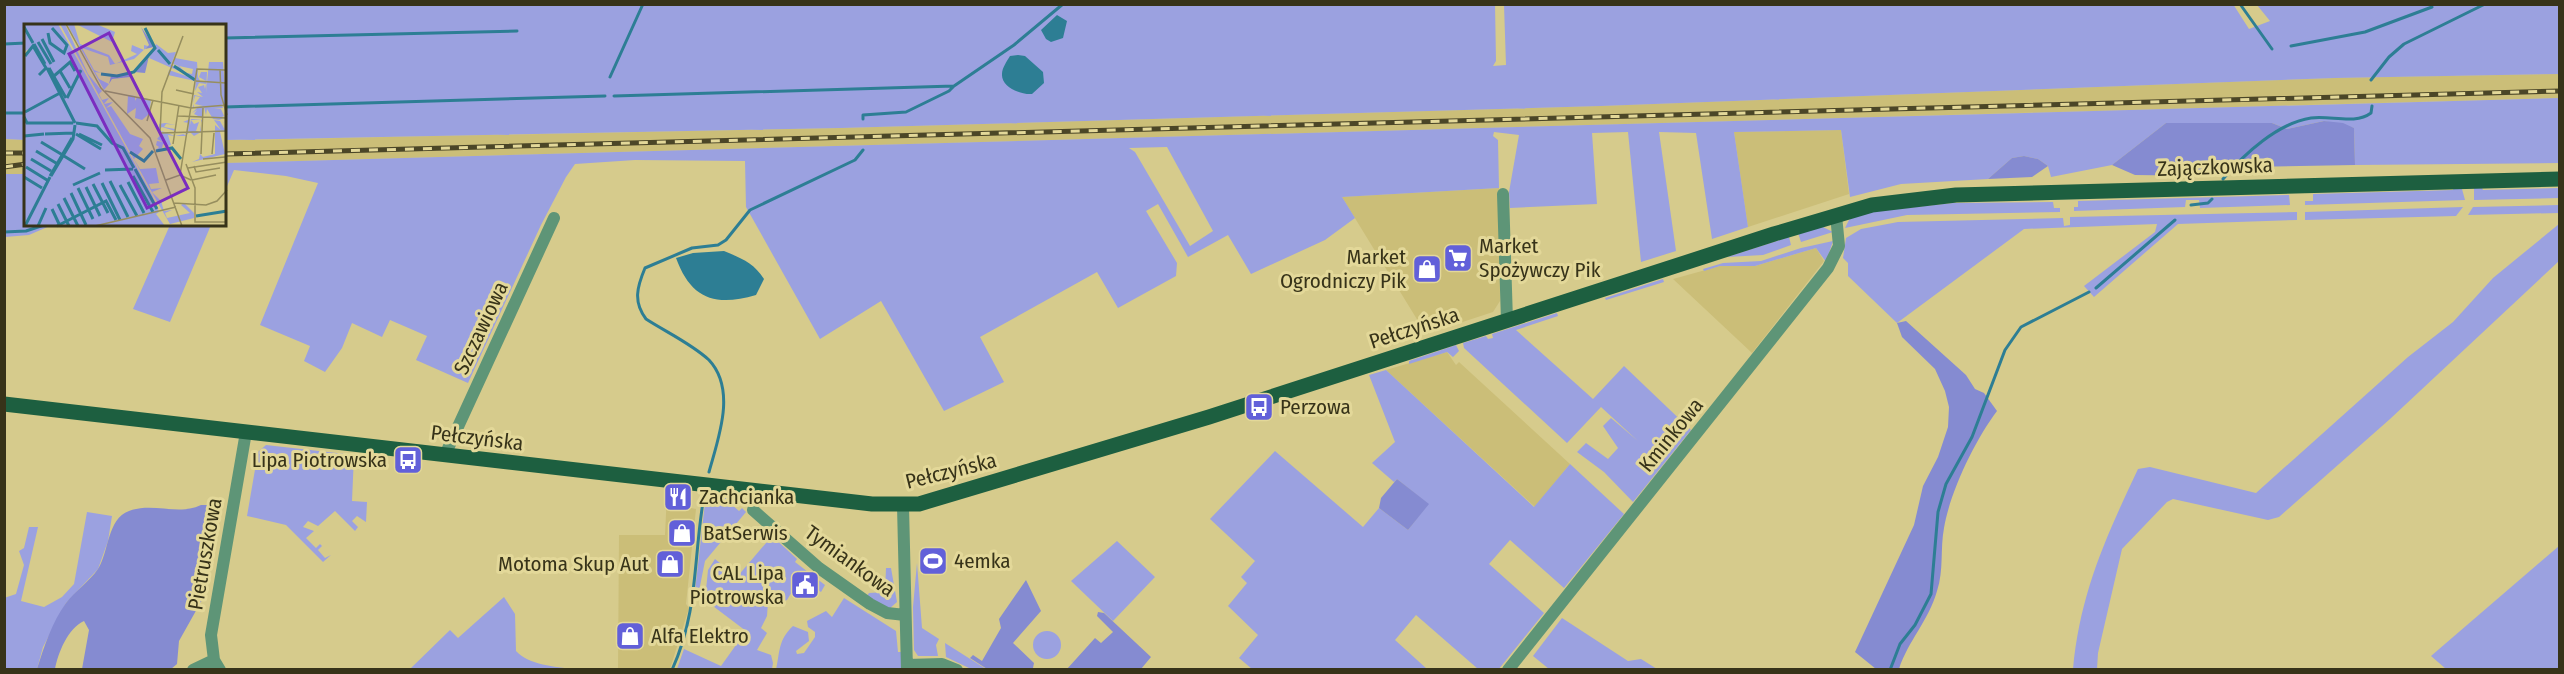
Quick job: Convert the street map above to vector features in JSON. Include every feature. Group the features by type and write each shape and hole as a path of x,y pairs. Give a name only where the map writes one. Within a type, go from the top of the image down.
{"main road":[{"name":"Zajączkowska","path":"1872,205 1956,195 2559,179"},
{"name":"Pełczyńska","path":"4,404 903,506 919,504 977,488 1872,205"}],"street":[{"path":"1503,194 1507,321"},
{"name":"Kminkowa","path":"1508,669 1828,268 1839,246 1836,215"},
{"name":"Szczawiowa","path":"445,455 554,218"},
{"name":"Pietruszkowa","path":"193,669 217,665 213,619 246,432"},
{"path":"903,506 905,615"},
{"name":"Tymiankowa","path":"753,510 819,568 870,604 887,614 905,615 907,667 942,664 957,669"}],"shaded area":[{"path":"1495,4 1496,61 1493,66 1506,65 1504,5 2233,4 2249,29 2270,21 2257,5 2559,4 2560,74 2335,78 1601,106 841,128 226,140 226,24 24,24 24,140 5,139 4,5"},
{"path":"1057,15 1067,21 1063,38 1051,42 1046,39 1041,30"},
{"path":"1010,56 1025,56 1043,72 1044,83 1032,94 1012,89 1003,79 1003,69"},
{"path":"2560,74 2559,98 226,163 226,140 841,128 1601,106 2335,78"},
{"path":"2560,98 2559,163 2355,165 2354,128 2324,121 2287,129 2272,123 2166,123 2112,165 2051,177 2048,166 2038,159 2024,156 2012,158 1988,179 1901,184 1850,197 1841,130 1734,132 1748,227 1712,239 1696,133 1659,132 1676,251 1641,262 1628,132 1592,133 1597,204 1510,208 1509,192 1519,135 1494,132 1493,136 1498,140 1499,188 1342,197 1355,218 1325,240 1251,274 1228,235 1188,257 1158,204 1146,211 1177,263 1176,276 1118,308 1097,272 980,337 1004,382 944,411 881,301 820,339 746,207 745,161 635,160 575,164 541,225 468,383 416,360 427,336 390,320 382,337 352,323 342,348 325,372 304,361 310,346 260,325 318,183 286,176 234,170 226,189 226,163","holes":["1167,147 1213,231 1190,246 1135,152 1129,148"]},
{"path":"2324,121 2343,123 2354,128 2355,165 2247,167 2210,176 2135,175 2112,165 2166,123 2272,123 2287,129"},
{"path":"1841,130 1849,194 1748,227 1734,132"},
{"path":"4,139 24,140 24,174 5,174"},
{"path":"2024,156 2038,159 2048,166 2032,177 1988,179 2012,158"},
{"path":"5,174 24,174 24,226 50,226 29,235 5,237"},
{"path":"2474,186 2481,186 2483,190 2559,188 2559,198 2474,200"},
{"path":"2454,187 2462,189 2465,200 2305,205 2305,201 2313,201 2313,194 2453,190"},
{"path":"1499,188 1500,301 1493,312 1426,334 1342,197"},
{"path":"2289,195 2290,205 2200,208 2199,200 2186,200 2185,207 2074,211 2074,207 2078,207 2078,201"},
{"path":"2053,202 2054,208 2060,208 2060,212 1907,215 1845,228 1849,220 1859,213 1953,203"},
{"path":"2559,205 2559,213 2468,215 2473,207"},
{"path":"2463,207 2456,216 2305,220 2305,212"},
{"path":"2297,212 2297,220 2178,224 2094,297 2084,286 2155,232 2157,224 2024,229 1897,323 1848,276 1848,263 1843,258 1846,238 1861,229 1898,222 2063,218 2064,226 2070,225 2070,217"},
{"path":"2559,224 2559,261 2390,419 2279,517 2268,520 2173,499 2167,502 2122,549 2098,653 2097,669 2073,669 2076,641 2088,590 2105,542 2138,469 2150,467 2256,493 2408,357 2453,322 2493,278"},
{"path":"170,226 211,226 170,322 133,309"},
{"path":"1821,226 1833,232 1801,242 1798,233"},
{"path":"1789,237 1791,245 1763,255 1727,257"},
{"path":"1833,241 1826,262 1816,248 1755,266 1720,266 1704,271 1703,269 1723,263 1761,261 1801,248"},
{"path":"1816,248 1824,261 1752,353 1673,279 1720,266 1755,266"},
{"path":"724,251 747,262 760,273 764,279 756,295 728,300 706,296 689,283 676,258 693,253"},
{"path":"1663,279 1664,282 1606,300 1605,298"},
{"path":"1557,313 1558,316 1516,330 1593,399 1624,366 1691,430 1633,502 1604,472 1577,452 1586,443 1608,459 1618,448 1603,426 1611,418 1638,441 1601,407 1567,443 1464,348 1463,343 1486,336 1488,339 1493,338 1492,334"},
{"path":"1906,321 1966,375 1975,389 1984,393 1997,411 1972,451 1952,499 1944,528 1939,583 1929,611 1899,669 1876,669 1855,652 1914,525 1923,486 1938,457 1948,427 1949,407 1945,391 1935,369 1902,337 1897,323"},
{"path":"1456,345 1459,351 1453,357 1447,352 1409,364 1409,361"},
{"path":"1447,352 1456,365 1459,362 1570,464 1535,507 1386,370"},
{"path":"1386,370 1534,507 1570,464 1624,514 1564,588 1510,540 1489,564 1544,613 1498,670 1478,669 1416,615 1395,640 1427,669 1252,669 1239,658 1258,635 1228,606 1247,583 1241,577 1255,561 1210,519 1275,451 1363,527 1379,508 1408,530 1428,504 1397,479 1394,482 1372,463 1395,442 1369,375"},
{"path":"266,445 354,455 352,501 367,502 366,522 357,516 352,521 358,527 355,531 335,511 318,526 308,521 303,527 314,531 306,538 316,548 320,544 322,546 318,550 325,558 331,555 323,562 286,525 247,516 258,452"},
{"path":"1397,479 1429,504 1408,530 1379,508 1381,498"},
{"path":"667,493 688,495 686,507 696,509 686,604 689,608 670,669 618,669 619,535 665,535"},
{"path":"706,494 729,496 733,500 730,503 739,511 742,508 746,512 705,561 697,601 694,600"},
{"path":"207,505 206,515 214,524 202,600 179,641 177,664 171,669 82,669 89,630 84,621 78,624 69,635 61,649 55,669 37,669 61,610 98,569 112,528 122,515 138,509 183,509"},
{"path":"87,512 112,516 108,541 98,569 66,603 43,647 37,669 5,669 4,598 16,594 24,565 19,551 24,548 29,527 38,527 21,601 44,607 62,597 74,584"},
{"path":"772,536 797,559 795,562 825,585 821,592 800,578 787,600 784,601 777,597 768,602 767,616 761,628 767,633 757,650 771,655 772,669 677,669 684,649 721,666 746,631 705,600 708,570 715,559 737,577"},
{"path":"1117,541 1155,577 1113,621 1071,581"},
{"path":"2559,546 2559,669 2446,669 2431,656"},
{"path":"917,563 922,628 939,639 936,645 938,656 918,656 914,650 913,607"},
{"path":"886,568 891,568 897,602 889,609 867,596 869,593 885,592"},
{"path":"1026,580 1041,611 1013,643 1034,663 1033,668 987,669 970,658 973,655 982,661 1001,628 999,619"},
{"path":"504,597 515,614 516,651 521,656 535,662 574,669 410,669 450,630 458,638"},
{"path":"844,598 896,631 898,652 902,652 903,669 776,670 782,641 788,631 793,626 808,632 809,641 796,651 797,654 804,653 815,637 815,632 808,627 807,621 826,611 832,617"},
{"path":"1098,612 1104,613 1151,657 1141,669 1067,669 1095,638 1101,643 1113,632 1097,616"},
{"path":"1562,618 1628,661 1641,659 1657,669 1549,669 1533,656"},
{"path":"1047,631 1057,635 1061,645 1057,655 1047,659 1037,655 1033,645 1037,635"},
{"path":"945,643 986,669 971,669 946,657"}],"waterway":[{"path":"610,77 643,4"},
{"path":"614,96 954,86 1014,45 1063,4"},
{"path":"2240,4 2272,49"},
{"path":"2371,80 2389,57 2404,44 2485,4"},
{"path":"2291,46 2365,32 2432,7"},
{"path":"226,38 517,31"},
{"path":"4,44 24,43"},
{"path":"863,119 863,115 906,112 949,91 954,86"},
{"path":"226,107 605,96"},
{"path":"2223,179 2251,150 2286,126 2318,117 2350,119 2365,117 2371,113 2372,106"},
{"path":"4,113 24,113"},
{"path":"709,472 723,415 722,386 709,360 687,343 646,319 642,313 638,294 645,268 692,248 718,245 726,240 750,210 855,160 863,150"},
{"path":"2191,205 2208,203 2212,199"},
{"path":"2096,288 2175,220"},
{"path":"4,232 26,231 41,226"},
{"path":"1890,670 1900,644 1915,625 1931,594 1938,512 1946,484 1972,437 2005,350 2021,327 2089,292"},
{"path":"672,670 681,648 691,605 704,496"}],"railway":[{"path":"226,154 2560,91"},
{"path":"4,153 24,153"},
{"path":"4,167 24,164"}],"place":[{"name":"Market Spożywczy Pik","path":"1458,258"},
{"name":"Market Ogrodniczy Pik","path":"1427,269"},
{"name":"Perzowa","path":"1259,407"},
{"name":"Lipa Piotrowska","path":"408,460"},
{"name":"Zachcianka","path":"678,497"},
{"name":"BatSerwis","path":"682,533"},
{"name":"4emka","path":"933,561"},
{"name":"Motoma Skup Aut","path":"670,564"},
{"name":"CAL Lipa Piotrowska","path":"805,585"},
{"name":"Alfa Elektro","path":"630,636"}]}
